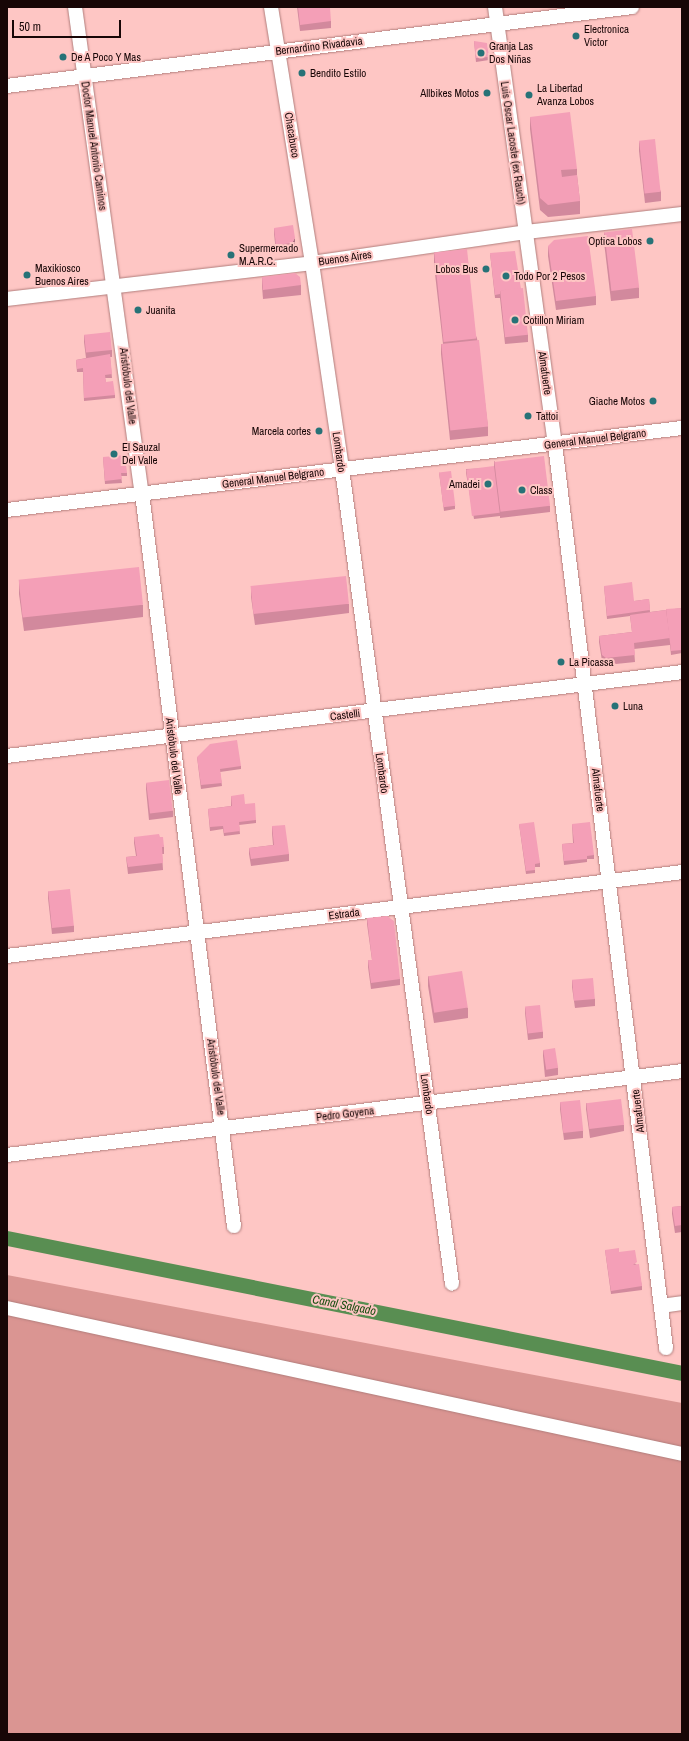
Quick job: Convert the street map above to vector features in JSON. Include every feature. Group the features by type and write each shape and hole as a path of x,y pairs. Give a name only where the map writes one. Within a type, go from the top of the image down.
{"street":[{"name":"Doctor Manuel Antonio Caminos","path":"75,7 115,286"},
{"name":"Chacabuco","path":"271,7 312,263"},
{"name":"Luis Oscar Lacoste (ex Rauch)","path":"494,7 526,232"},
{"name":"Bernardino Rivadavia","path":"7,86 632,7"},
{"name":"Buenos Aires","path":"7,299 312,263 526,232 682,214"},
{"name":"Almafuerte","path":"526,232 555,444 666,1348"},
{"name":"Lombardo","path":"312,263 342,470 400,907 429,1103 452,1284"},
{"name":"Aristóbulo del Valle","path":"115,286 197,933 224,1128 234,1226"},
{"name":"General Manuel Belgrano","path":"7,510 682,428"},
{"name":"Castelli","path":"7,756 682,672"},
{"name":"Estrada","path":"7,956 682,872"},
{"name":"Pedro Goyena","path":"7,1155 682,1072"},
{"path":"661,1306 682,1303"},
{"path":"7,1308 682,1454"}],"shaded area":[{"path":"7,1275 682,1403 682,1734 7,1734"}],"building":[{"path":"298,7 330,8 331,21 300,25"},
{"name":"Granja Las Dos Niñas","path":"474,41 487,43 489,57 476,58"},
{"path":"570,112 577,169 561,170 562,177 577,175 580,201 548,205 540,198 530,117"},
{"path":"655,139 661,192 645,193 639,141"},
{"path":"293,225 295,238 292,243 276,245 274,228"},
{"path":"632,229 639,288 611,291 604,232"},
{"path":"588,236 596,296 556,301 548,246 554,240"},
{"path":"467,249 476,339 444,342 434,252"},
{"name":"Todo Por 2 Pesos","path":"515,251 521,289 500,291 500,294 495,295 490,253"},
{"path":"295,273 300,277 301,285 263,290 262,277"},
{"path":"523,288 528,335 505,337 500,290"},
{"path":"110,332 112,350 86,353 84,335"},
{"path":"479,340 488,427 450,430 441,344"},
{"path":"110,354 112,374 105,375 106,382 113,381 115,395 84,398 83,368 77,369 76,360"},
{"path":"125,455 127,473 121,473 122,479 105,481 103,457"},
{"name":"Class","path":"544,456 550,506 500,512 494,462"},
{"path":"494,466 500,513 472,516 466,469"},
{"path":"451,471 455,506 443,507 439,472"},
{"path":"139,567 143,605 23,617 19,580"},
{"path":"346,576 349,604 253,614 251,586"},
{"path":"632,582 634,601 649,599 650,610 607,616 604,586"},
{"path":"682,608 682,650 671,651 666,609"},
{"path":"666,610 670,638 634,643 635,655 606,658 602,655 599,636 632,632 630,615"},
{"path":"237,740 241,766 220,769 222,783 201,785 197,757 210,744"},
{"path":"169,780 173,811 150,814 146,783"},
{"path":"244,794 245,804 255,803 256,820 239,822 240,831 224,833 223,826 210,827 208,809 232,806 231,796"},
{"path":"534,822 540,863 535,864 535,870 526,871 519,824"},
{"path":"590,822 594,855 587,856 587,859 564,861 562,844 574,843 572,824"},
{"path":"285,825 289,854 251,859 249,848 274,845 272,826"},
{"path":"159,834 160,837 163,837 163,863 128,867 126,857 137,856 134,837"},
{"path":"70,889 74,926 52,928 48,891"},
{"path":"387,916 394,921 400,979 371,983 368,960 372,960 367,918"},
{"path":"462,971 468,1008 434,1013 428,976"},
{"path":"593,978 595,999 574,1001 572,980"},
{"path":"540,1005 543,1032 528,1033 525,1007"},
{"path":"555,1048 558,1068 546,1070 543,1050"},
{"path":"621,1099 624,1125 589,1129 586,1103"},
{"path":"580,1100 583,1131 563,1133 560,1102"},
{"path":"682,1206 682,1225 675,1226 672,1207"},
{"path":"619,1248 619,1252 635,1250 637,1262 633,1265 639,1264 642,1286 611,1291 605,1250"}],"waterway":[{"name":"Canal Salgado","path":"7,1238 682,1373"}],"place":[{"name":"Electronica Victor","path":"576,36"},
{"name":"Granja Las Dos Niñas","path":"481,53"},
{"name":"De A Poco Y Mas","path":"63,57"},
{"name":"Bendito Estilo","path":"302,73"},
{"name":"Allbikes Motos","path":"487,93"},
{"name":"La Libertad Avanza Lobos","path":"529,95"},
{"name":"Optica Lobos","path":"650,241"},
{"name":"Supermercado M.A.R.C.","path":"231,255"},
{"name":"Lobos Bus","path":"486,269"},
{"name":"Maxikiosco Buenos Aires","path":"27,275"},
{"name":"Todo Por 2 Pesos","path":"506,276"},
{"name":"Juanita","path":"138,310"},
{"name":"Cotillon Miriam","path":"515,320"},
{"name":"Giache Motos","path":"653,401"},
{"name":"Tattoi","path":"528,416"},
{"name":"Marcela cortes","path":"319,431"},
{"name":"El Sauzal Del Valle","path":"114,454"},
{"name":"Amadei","path":"488,484"},
{"name":"Class","path":"522,490"},
{"name":"La Picassa","path":"561,662"},
{"name":"Luna","path":"615,706"}]}
